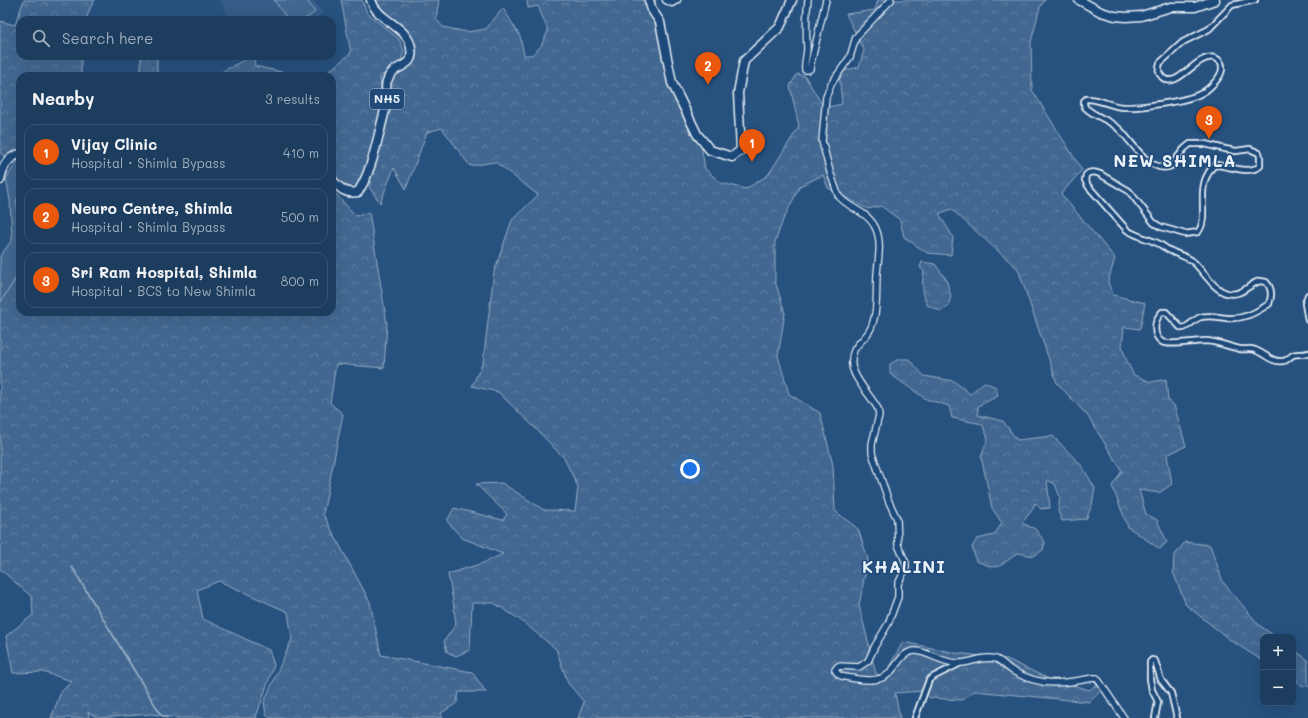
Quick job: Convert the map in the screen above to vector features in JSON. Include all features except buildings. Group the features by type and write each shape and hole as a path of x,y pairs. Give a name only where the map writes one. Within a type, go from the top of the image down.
{"highway":[{"name":"NH5","path":"336,183 346,192 358,192 364,182 374,155 387,100 386,84 389,74 401,66 408,64 412,58 411,47 406,36 379,13 370,0"},
{"path":"649,0 652,10 660,22 672,83 697,134 710,150 732,157 741,150 738,93 744,61 780,27 792,0"},
{"path":"1079,0 1102,12 1115,16 1126,17 1141,16 1171,7 1195,7 1215,0"},
{"path":"0,180 2,170 6,163 16,155"}],"main road":[{"path":"666,0 672,3 677,0"}],"street":[{"path":"808,0 806,16 807,49 805,70 810,69 826,0"},
{"path":"891,0 858,33 848,61 831,84 826,96 822,135 824,149 838,195 843,201 858,209 872,221 878,235 877,294 874,319 867,334 860,341 853,352 852,365 854,374 878,409 879,415 872,444 872,453 889,502 897,519 898,545 906,562 906,568 898,584 898,597 888,624 868,661 859,667 838,666 835,670 839,675 845,677 867,680 880,679 889,674 907,653 914,651 950,662 961,663"},
{"path":"1254,0 1232,5 1208,30 1183,42 1160,63 1158,67 1159,73 1165,79 1170,80 1179,78 1205,59 1218,59 1221,62 1222,67 1220,77 1200,94 1184,99 1152,105 1127,107 1086,99 1084,101 1084,106 1087,110 1107,120 1122,132 1144,158 1163,167 1171,166 1184,149 1190,144 1205,144 1231,150 1250,149 1259,153 1260,166 1254,169 1241,170 1216,165 1214,166 1205,178 1204,183 1202,195 1202,227 1198,232 1185,234 1161,227 1154,223 1128,191 1100,174 1095,172 1089,173 1086,175 1085,180 1088,186 1127,230 1137,236 1155,242 1192,260 1219,289 1225,293 1238,293 1260,281 1266,282 1270,289 1272,294 1269,304 1256,312 1239,318 1213,316 1201,317 1183,328 1180,327 1166,312 1162,312 1156,321 1155,326 1156,333 1160,340 1164,343 1172,344 1210,342 1240,349 1251,349 1281,362 1294,355 1308,353"},
{"path":"1308,295 1305,304 1308,320"},
{"path":"915,718 929,680 961,663 982,658 995,659 1012,671 1031,680 1058,684 1096,678 1102,684 1124,718"},
{"path":"1155,718 1158,702 1152,690 1150,678 1149,665 1150,661 1152,660 1155,661 1161,680 1171,693 1177,718"}],"shaded area":[{"path":"220,0 313,0 323,13 319,16 228,16"}],"green space":[{"path":"24,0 95,0 87,16 18,16"},
{"path":"274,0 307,0 315,12 310,16 285,16"},
{"path":"341,0 362,0 367,13 399,39 404,51 401,61 380,77 382,104 372,147 360,183 354,188 345,186 336,178 336,72 328,72 351,53"},
{"path":"373,0 439,0 436,19 443,27 467,32 486,29 503,8 520,36 524,55 532,55 541,46 548,31 538,6 528,8 527,0 656,0 651,11 659,22 671,84 701,145 705,169 721,183 746,189 768,175 799,127 790,86 797,74 805,76 824,108 842,104 839,72 859,67 864,50 846,14 875,10 878,0 1045,0 1040,7 1031,42 1032,90 1082,170 1061,194 1115,258 1108,282 1113,295 1145,303 1140,329 1124,327 1122,346 1127,362 1134,375 1151,382 1166,379 1168,400 1174,405 1186,446 1167,455 1172,484 1159,493 1139,490 1146,514 1157,520 1167,542 1160,549 1128,527 1112,486 1122,471 1087,415 1057,383 1018,269 951,209 939,214 953,237 951,255 927,253 904,237 900,220 881,206 868,209 828,188 823,175 800,186 783,220 775,242 775,281 785,313 778,356 789,394 820,413 833,465 835,511 858,529 868,559 859,605 876,674 884,675 903,642 956,653 1007,659 1047,678 1090,690 1094,686 1106,685 1090,702 974,691 962,700 930,698 923,691 895,693 900,718 578,718 584,702 568,683 556,649 519,619 494,603 472,603 470,650 456,656 447,652 444,641 456,624 448,574 483,563 503,554 462,538 447,521 454,508 503,520 507,514 476,484 502,483 544,510 575,511 578,487 564,458 498,392 472,386 483,362 494,272 512,220 538,195 495,162 470,166 442,128 427,132 406,189 394,168 380,203 369,187 389,100 388,84 391,75 401,68 413,46"},
{"path":"0,21 15,25 16,22 16,60 81,60 81,72 16,72 16,151 5,158 0,152"},
{"path":"141,60 157,60 157,72 141,72"},
{"path":"244,60 254,60 255,66 281,72 222,72"},
{"path":"16,163 16,278 0,303 0,256 12,240 10,200 6,179"},
{"path":"336,194 356,216 369,212 387,324 384,368 336,364 330,403 343,414 323,514 370,602 381,655 472,672 486,692 459,692 457,703 441,713 442,718 270,718 266,715 264,702 292,639 288,612 219,581 197,590 203,619 269,650 274,665 256,717 257,718 177,718 152,714 98,718 88,712 89,718 51,718 61,692 72,681 43,672 13,673 6,636 33,615 32,597 0,569 0,303 16,278 16,316 336,316"},
{"path":"922,262 935,264 946,279 951,296 948,307 940,311 927,305 924,297 924,272 920,267"},
{"path":"899,359 909,359 924,376 954,381 970,394 984,382 996,387 998,396 978,406 978,415 1003,421 1017,440 1053,436 1082,466 1095,488 1092,505 1086,519 1062,521 1058,511 1060,497 1055,484 1047,480 1050,508 1041,509 1035,503 1032,510 1022,523 1035,529 1045,542 1043,550 1034,556 1018,553 1000,566 992,567 976,561 972,547 977,539 994,535 1002,523 992,508 981,457 988,438 982,424 952,418 949,406 926,399 890,374 890,364"},
{"path":"1185,542 1210,545 1223,582 1259,625 1272,634 1260,634 1260,659 1230,640 1186,605 1173,572 1174,556"},
{"path":"1296,651 1308,660 1308,686 1303,687 1296,682"}],"waterway":[{"path":"72,567 161,715 167,718"}],"place":[{"name":"Neuro Centre, Shimla","path":"708,85"},
{"name":"Sri Ram Hospital, Shimla","path":"1209,139"},
{"name":"Vijay Clinic","path":"752,162"}],"district":[{"name":"NEW SHIMLA","path":"1175,161"},
{"name":"KHALINI","path":"904,567"}]}
